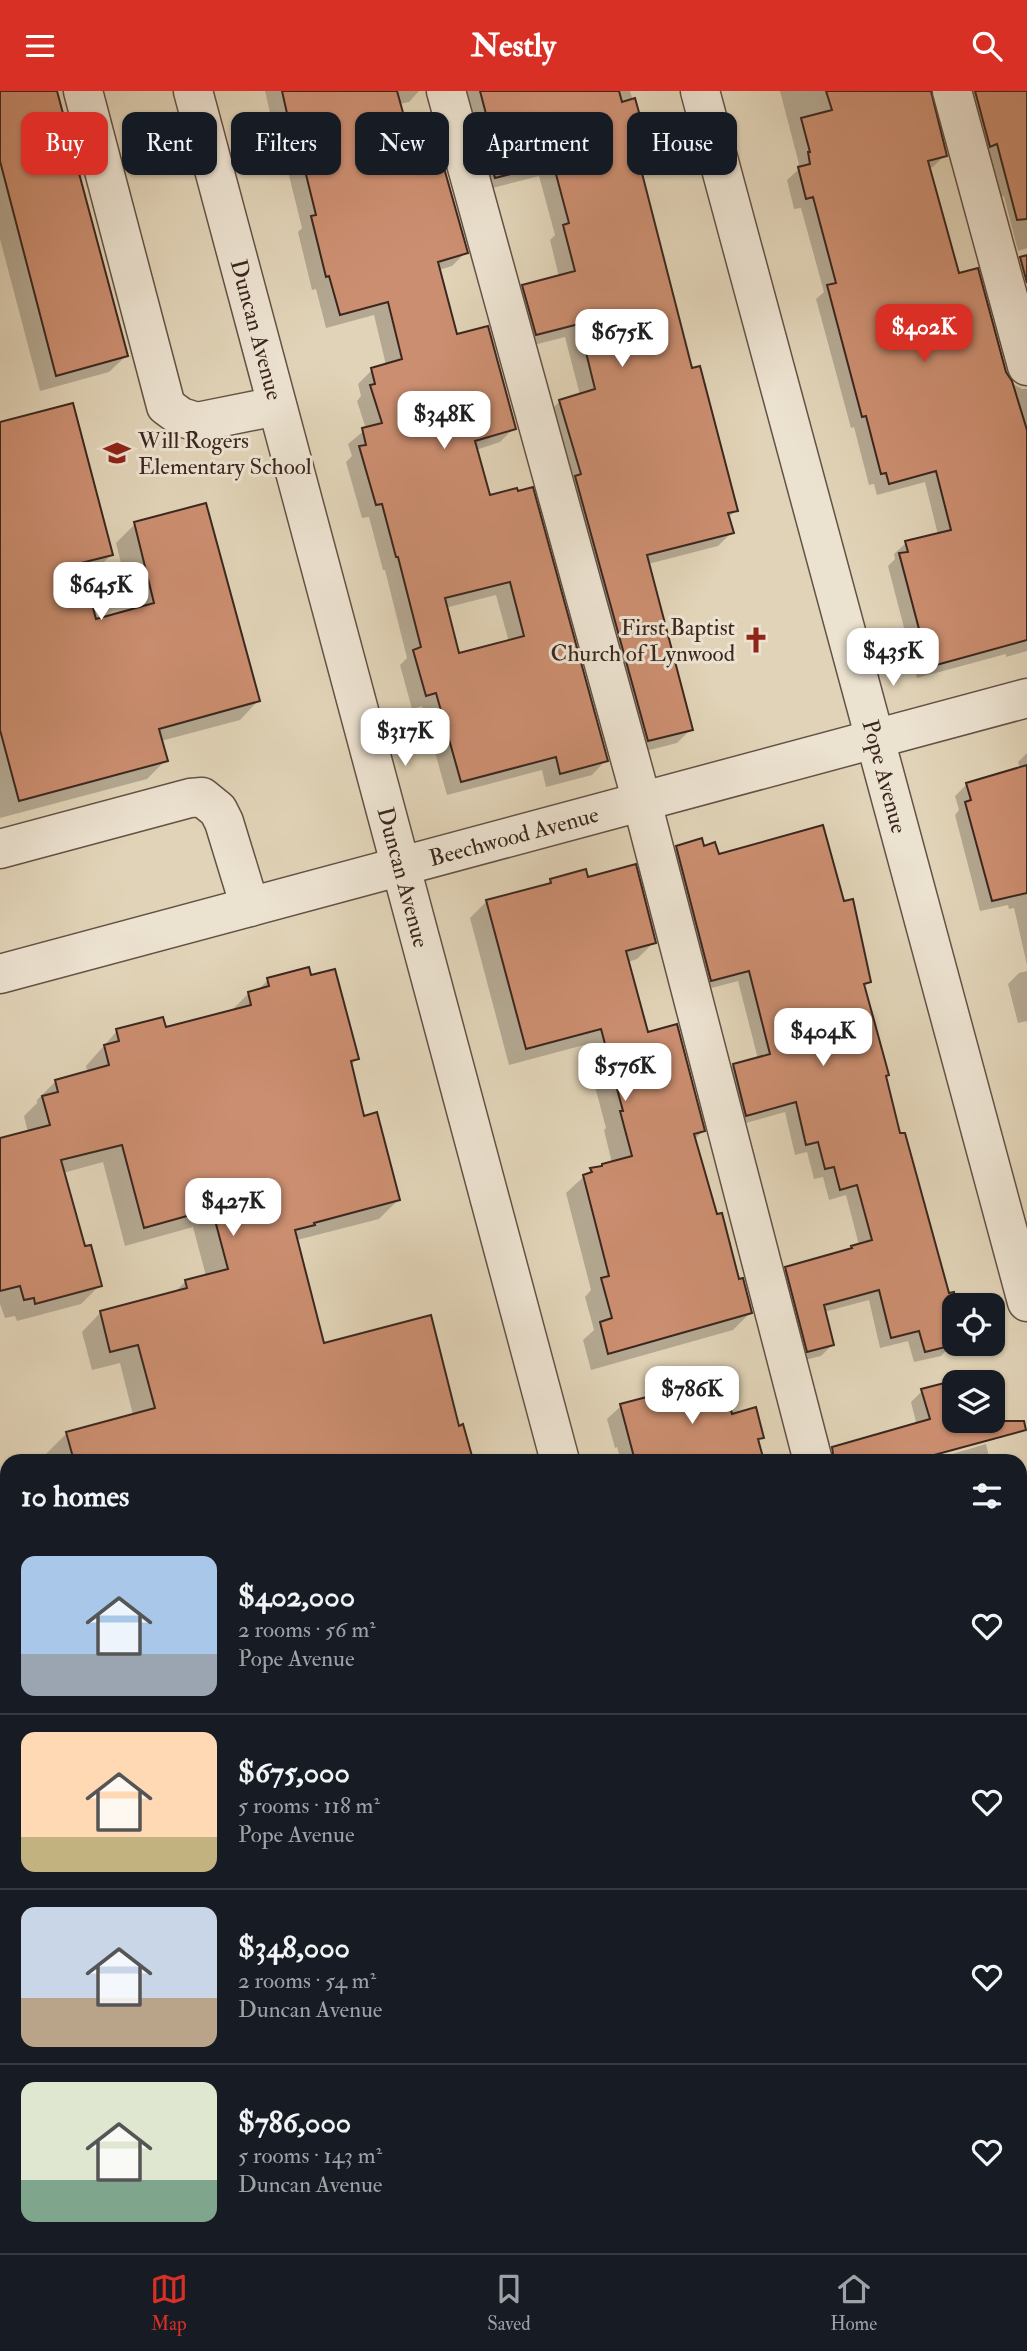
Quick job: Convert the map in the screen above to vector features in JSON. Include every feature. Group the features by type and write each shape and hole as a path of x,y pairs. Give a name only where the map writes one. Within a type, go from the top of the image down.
{"street":[{"path":"83,91 166,405 181,417 197,422 277,406"},
{"name":"Duncan Avenue","path":"193,91 558,1454"},
{"path":"446,91 642,802 811,1454"},
{"name":"Pope Avenue","path":"700,91 1027,1302"},
{"path":"952,91 1027,366"},
{"name":"Beechwood Avenue","path":"0,974 1027,698"},
{"path":"0,849 202,797 218,810 224,822 250,907"}],"building":[{"path":"0,91 57,91 63,112 21,112 21,175 80,175 128,356 56,376 0,161"},
{"path":"282,91 397,91 403,112 355,112 355,175 446,175 468,253 438,262 457,334 488,326 516,429 475,441 490,495 533,487 608,761 560,774 556,757 461,782 436,693 426,696 413,650 421,647 398,557 382,504 376,505 359,446 366,445 362,428 382,423 370,385 375,384 371,368 402,359 388,302 340,315 329,276 326,277 311,216 316,215 306,175 341,175 341,112 287,112","holes":["510,582 524,636 459,653 445,598"]},
{"path":"480,91 619,91 622,102 635,98 639,112 627,112 627,175 642,175 692,368 700,366 738,511 728,513 734,533 647,555 693,730 648,741 575,476 581,474 559,400 595,389 579,324 536,335 522,285 575,271 563,225 569,223 556,175 613,175 613,112 486,112"},
{"path":"826,91 931,91 947,156 928,161 959,273 978,268 1006,372 1012,381 1027,430 1027,640 929,667 899,553 908,552 905,541 951,530 936,471 889,484 886,473 881,474 866,416 862,417 827,285 836,283 813,197 806,199 798,167 810,164 810,152 801,118 832,110"},
{"path":"975,91 1027,91 1027,219 1017,220 997,144 990,147"},
{"path":"1027,255 1027,283 1020,257"},
{"path":"73,403 113,555 81,563 96,619 154,603 134,522 206,503 260,701 159,729 168,761 19,801 0,730 0,422"},
{"path":"1027,765 1027,893 992,901 965,802 971,800 966,783"},
{"path":"823,825 844,901 853,899 871,982 864,984 889,1075 886,1076 900,1133 905,1133 949,1293 942,1293 942,1348 925,1352 919,1331 891,1338 879,1290 824,1305 834,1345 807,1352 785,1267 872,1240 857,1185 840,1190 834,1167 825,1169 818,1142 806,1145 796,1102 746,1116 733,1064 770,1054 749,971 711,981 676,846 702,838 704,846 715,842 719,854"},
{"path":"636,864 656,943 626,951 648,1032 677,1024 705,1131 694,1134 717,1214 722,1213 739,1279 743,1278 752,1313 608,1354 600,1322 612,1318 601,1278 609,1276 583,1175 592,1172 590,1168 632,1156 601,1029 526,1049 486,900 551,883 550,879 586,869 588,877"},
{"path":"309,967 311,975 335,969 359,1059 351,1061 364,1116 377,1112 400,1200 295,1230 324,1343 431,1315 459,1426 463,1424 471,1454 72,1454 66,1432 155,1408 138,1345 110,1352 100,1311 187,1288 185,1280 228,1269 212,1209 144,1228 122,1145 61,1160 85,1246 91,1245 102,1286 35,1304 34,1298 24,1300 20,1286 0,1291 0,1138 50,1125 42,1096 58,1092 55,1080 109,1065 104,1045 119,1041 116,1029 163,1017 166,1027 251,1005 248,992 269,986 267,978"},
{"path":"723,1377 732,1414 756,1407 764,1438 758,1439 762,1454 633,1454 620,1404"},
{"path":"942,1384 942,1433 1005,1433 1005,1421 1024,1421 1026,1430 938,1454 833,1454 832,1447 930,1419 921,1389"}],"place":[{"name":"Will Rogers Elementary School","path":"117,453"},
{"name":"First Baptist Church of Lynwood","path":"756,640"}]}
